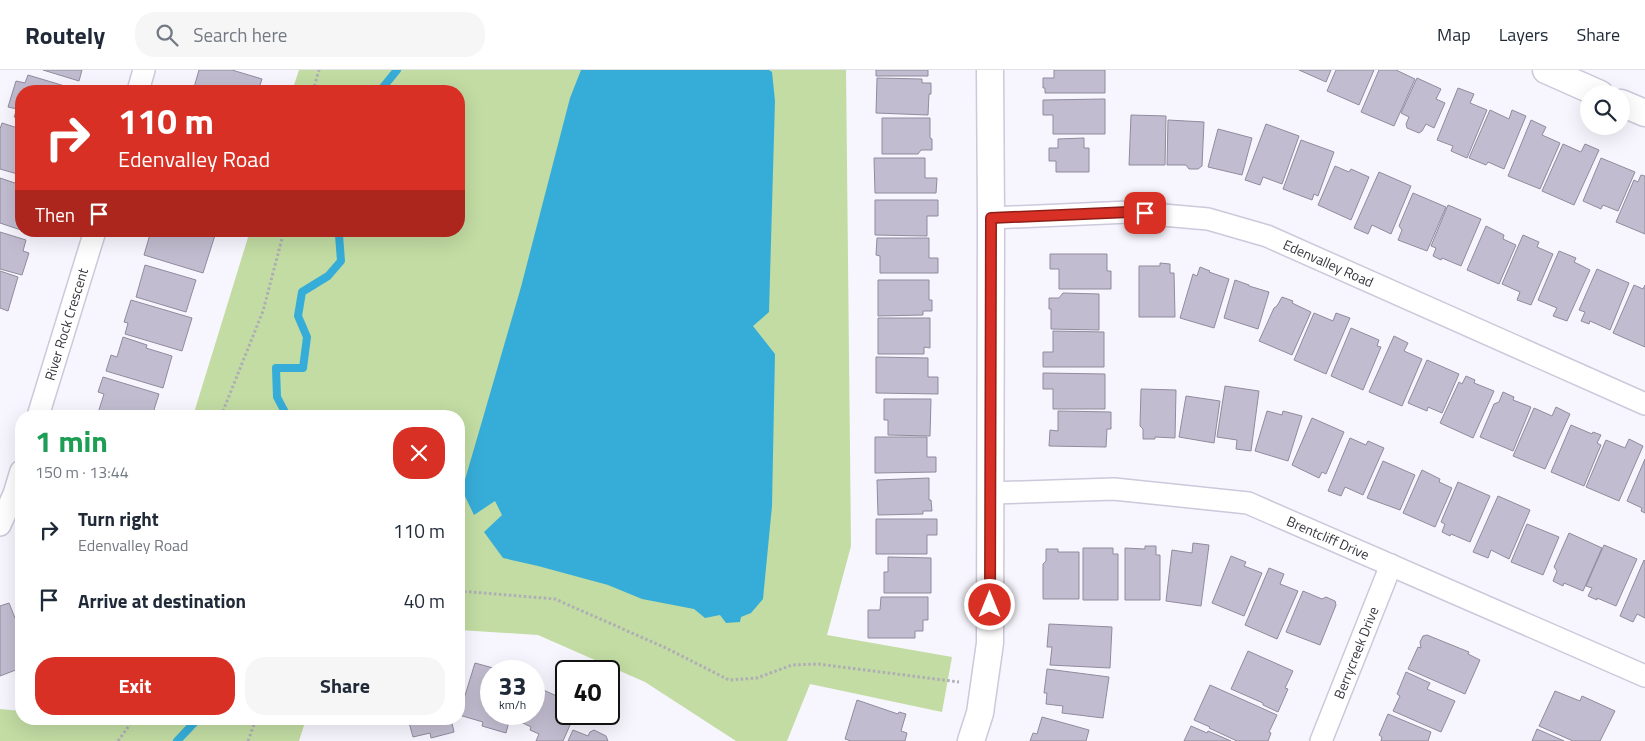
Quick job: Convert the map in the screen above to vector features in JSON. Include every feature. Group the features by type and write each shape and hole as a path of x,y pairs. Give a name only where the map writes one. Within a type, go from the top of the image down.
{"street":[{"path":"140,85 144,70"},
{"path":"971,741 980,713 990,643 990,70"},
{"path":"1546,70 1580,85"},
{"path":"1630,107 1645,113"},
{"name":"Edenvalley Road","path":"991,218 1129,212 1208,219 1285,244 1645,404"},
{"name":"River Rock Crescent","path":"40,410 93,237"},
{"name":"Brentcliff Drive","path":"991,492 1114,490 1248,504 1645,676"},
{"path":"0,525 15,491"},
{"name":"Berrycreek Drive","path":"1321,741 1391,565"}],"path":[{"path":"314,85 319,70"},
{"path":"223,410 263,311 282,237"},
{"path":"465,592 555,599 666,648 729,680 757,678 792,665 818,664 984,685"},
{"path":"118,741 130,725"},
{"path":"248,741 254,725"}],"green space":[{"path":"299,70 846,70 851,546 827,635 952,657 942,712 810,684 787,741 736,741 645,682 620,671 620,660 595,660 538,635 465,630 465,410 195,410 248,237 465,237 465,85 294,85"},
{"path":"0,709 15,710 15,725 304,725 299,741 0,741"}],"water":[{"path":"581,70 769,70 772,72 775,101 769,312 753,326 775,354 772,506 763,599 751,613 741,617 740,622 726,623 720,615 705,618 694,609 642,599 608,585 503,558 484,532 502,515 495,501 474,515 465,496 465,480 521,287 570,98"}],"building":[{"path":"43,70 82,70 79,81"},
{"path":"199,70 232,70 262,79 260,85 195,85"},
{"path":"876,70 928,70 928,76 876,76"},
{"path":"1054,70 1105,70 1105,93 1045,93 1043,78 1054,78"},
{"path":"1299,70 1331,70 1326,82"},
{"path":"1336,70 1374,70 1359,105 1327,91"},
{"path":"1379,70 1396,70 1415,79 1394,126 1361,112"},
{"path":"28,75 61,85 15,85 15,109 8,107 16,81 25,83"},
{"path":"877,78 922,79 922,83 931,83 928,115 876,113"},
{"path":"1417,78 1441,89 1436,99 1445,103 1434,128 1426,124 1419,133 1407,128 1406,124 1409,117 1401,113"},
{"path":"1458,88 1474,94 1470,103 1487,110 1467,158 1451,151 1453,146 1437,140"},
{"path":"1105,99 1105,134 1053,134 1053,115 1043,115 1043,100"},
{"path":"1490,110 1509,119 1512,110 1526,116 1504,169 1488,162 1486,165 1469,158"},
{"path":"1131,115 1166,116 1165,165 1129,165"},
{"path":"882,118 930,118 932,150 921,150 918,154 882,154"},
{"path":"1168,120 1204,122 1202,166 1198,169 1189,169 1186,165 1167,165"},
{"path":"1531,120 1546,127 1542,135 1560,143 1540,189 1508,176"},
{"path":"2,123 15,127 15,173 0,169 0,129"},
{"path":"1266,124 1299,136 1282,184 1263,177 1260,185 1245,180"},
{"path":"1218,129 1252,138 1242,175 1208,167"},
{"path":"1084,138 1084,148 1089,148 1089,172 1056,172 1056,161 1049,161 1049,148 1058,148 1058,139"},
{"path":"1301,140 1334,152 1318,196 1314,194 1312,200 1283,189"},
{"path":"1563,144 1581,152 1585,144 1599,150 1574,205 1542,191"},
{"path":"874,158 925,158 925,178 937,178 936,193 875,193"},
{"path":"1601,158 1635,172 1618,211 1603,205 1601,209 1583,201"},
{"path":"1335,166 1349,172 1351,169 1369,177 1351,220 1318,205"},
{"path":"1379,172 1411,186 1391,234 1372,225 1368,234 1354,228"},
{"path":"1641,175 1645,176 1645,234 1616,222 1634,180 1638,182"},
{"path":"0,178 15,183 15,228 0,223"},
{"path":"1413,193 1446,207 1427,251 1398,240 1402,230 1399,226"},
{"path":"875,200 938,200 938,216 927,216 927,236 875,235"},
{"path":"1448,205 1481,219 1461,266 1433,256 1436,248 1431,246"},
{"path":"1486,226 1504,235 1503,239 1516,245 1499,284 1467,270"},
{"path":"0,232 26,240 23,251 29,253 22,275 0,269"},
{"path":"1523,235 1539,242 1537,247 1553,254 1531,305 1517,300 1520,292 1502,284"},
{"path":"149,237 214,237 203,273 144,255"},
{"path":"877,238 929,238 929,258 938,258 938,273 880,273 880,256 876,255"},
{"path":"1559,251 1576,258 1574,262 1590,270 1567,321 1553,316 1557,308 1538,300"},
{"path":"1050,254 1107,254 1107,271 1111,271 1111,289 1059,289 1059,269 1050,269"},
{"path":"1160,263 1170,264 1170,273 1174,273 1175,317 1139,317 1139,266 1160,266"},
{"path":"145,265 196,280 186,312 136,297"},
{"path":"1200,267 1229,279 1214,328 1180,318 1193,274 1197,276"},
{"path":"1597,269 1629,283 1610,330 1590,321 1589,324 1581,321 1585,312 1579,310"},
{"path":"0,271 18,277 8,311 0,308"},
{"path":"878,280 929,280 929,300 932,300 932,311 923,311 923,315 878,316"},
{"path":"1235,280 1269,292 1258,329 1224,318"},
{"path":"1634,285 1643,289 1645,285 1645,347 1613,333"},
{"path":"1063,293 1099,294 1099,330 1051,329 1049,298 1059,298"},
{"path":"1282,297 1293,301 1292,303 1311,312 1292,355 1259,341 1274,308"},
{"path":"131,300 192,318 182,351 125,334 128,323 124,322"},
{"path":"1314,313 1333,321 1336,313 1350,318 1326,374 1294,360"},
{"path":"878,318 930,318 930,348 924,347 924,354 878,354"},
{"path":"1351,328 1379,340 1377,346 1381,347 1363,390 1331,376"},
{"path":"1053,331 1104,332 1104,367 1043,367 1043,352 1053,352"},
{"path":"1394,336 1408,343 1404,351 1422,359 1402,406 1369,392"},
{"path":"123,337 147,345 146,348 172,356 163,388 106,371 111,355 117,357"},
{"path":"876,357 928,358 928,377 938,377 938,394 876,393"},
{"path":"1427,360 1459,374 1442,413 1428,407 1427,411 1408,403"},
{"path":"1043,373 1105,374 1105,409 1053,409 1053,389 1043,389"},
{"path":"1466,376 1475,380 1474,383 1494,391 1473,438 1440,423 1459,382 1462,384"},
{"path":"103,377 159,394 154,410 99,410 104,394 98,392"},
{"path":"1225,386 1259,391 1251,451 1236,449 1237,440 1217,437"},
{"path":"1141,389 1176,390 1175,438 1155,437 1155,439 1143,439 1143,429 1140,426"},
{"path":"1503,392 1514,397 1513,400 1531,407 1513,451 1480,437 1494,404 1499,402"},
{"path":"1186,396 1220,401 1214,443 1179,437"},
{"path":"884,399 931,399 930,436 888,435 888,420 884,420"},
{"path":"1556,407 1570,414 1545,469 1513,456 1534,408 1552,416"},
{"path":"1058,411 1111,412 1111,429 1107,429 1106,447 1049,446 1050,430 1058,431"},
{"path":"1267,411 1282,415 1283,411 1302,416 1288,461 1255,451"},
{"path":"1312,418 1344,432 1326,474 1322,472 1319,478 1292,465"},
{"path":"1571,425 1592,434 1593,432 1601,435 1597,443 1601,445 1584,486 1551,472"},
{"path":"875,437 927,437 927,457 936,457 936,472 875,473"},
{"path":"1350,438 1366,445 1368,441 1384,448 1363,495 1345,487 1341,496 1328,491"},
{"path":"1629,439 1643,446 1619,501 1586,487 1606,440 1625,448"},
{"path":"1645,459 1645,513 1641,511 1642,508 1627,501"},
{"path":"1383,461 1415,475 1400,510 1367,498"},
{"path":"1422,470 1440,479 1439,482 1452,488 1435,527 1403,513"},
{"path":"929,478 929,500 931,500 932,511 923,511 923,514 878,515 877,480"},
{"path":"1458,482 1490,496 1470,542 1442,532 1445,524 1441,522"},
{"path":"1498,496 1530,510 1509,559 1491,550 1488,558 1473,552"},
{"path":"876,519 937,519 937,535 927,535 927,554 876,554"},
{"path":"1527,524 1559,537 1543,575 1511,562"},
{"path":"1569,533 1602,548 1583,591 1564,583 1563,586 1553,581 1557,571 1554,567"},
{"path":"1193,543 1209,545 1201,606 1166,601 1172,550 1192,553"},
{"path":"1604,545 1637,559 1616,606 1588,596 1592,588 1586,586"},
{"path":"1145,546 1156,546 1156,555 1160,555 1160,600 1125,600 1125,548 1145,549"},
{"path":"1083,548 1113,548 1113,554 1118,554 1118,600 1083,600"},
{"path":"1046,549 1058,549 1058,552 1079,552 1079,599 1043,599 1043,564 1046,561"},
{"path":"1231,556 1246,562 1244,566 1262,573 1244,616 1212,603"},
{"path":"888,557 931,558 931,593 884,593 884,572 888,572"},
{"path":"1644,560 1645,618 1637,614 1633,622 1620,616"},
{"path":"1269,568 1284,574 1280,584 1298,591 1277,639 1245,625"},
{"path":"1303,591 1322,599 1326,597 1335,601 1336,605 1320,645 1286,632"},
{"path":"881,597 928,597 928,620 923,620 923,631 915,631 915,638 868,638 868,610 880,610"},
{"path":"9,603 15,618 15,670 0,676 0,606"},
{"path":"1049,624 1112,627 1110,668 1050,665 1052,647 1047,647"},
{"path":"1427,635 1469,652 1468,654 1480,660 1465,694 1408,669 1418,647 1421,648 1420,642 1423,636"},
{"path":"1248,651 1293,671 1285,688 1288,689 1278,712 1231,689"},
{"path":"475,663 480,664 480,721 465,717 465,696"},
{"path":"1047,669 1109,677 1103,718 1062,713 1063,706 1046,704 1047,693 1044,693"},
{"path":"1406,672 1430,683 1427,689 1455,701 1441,732 1393,711 1400,696 1397,694"},
{"path":"1210,685 1277,715 1269,732 1271,733 1268,741 1237,741 1194,720"},
{"path":"545,691 555,695 555,725 570,725 563,741 536,741 539,734 530,730 531,727 527,725 545,725"},
{"path":"1555,691 1580,701 1582,696 1615,711 1600,741 1573,741 1539,726"},
{"path":"857,700 898,714 899,712 906,714 901,731 907,733 905,741 851,741 845,739"},
{"path":"1388,714 1431,732 1428,741 1381,741 1382,737 1379,735"},
{"path":"1042,717 1089,730 1086,741 1030,741 1033,733 1037,734"},
{"path":"410,725 452,725 454,732 431,738 430,733 413,737"},
{"path":"482,725 508,725 506,733"},
{"path":"1191,726 1207,733 1208,731 1231,741 1184,741"},
{"path":"1537,729 1564,741 1532,741"},
{"path":"573,730 588,736 594,730 606,736 608,741 568,741"}],"waterway":[{"path":"385,85 397,70"},
{"path":"284,410 277,397 276,368 303,368 307,337 298,316 302,292 328,276 341,261 339,237"},
{"path":"177,741 192,725"}],"route":[{"path":"990,605 991,218 1129,212 1145,213"}]}
